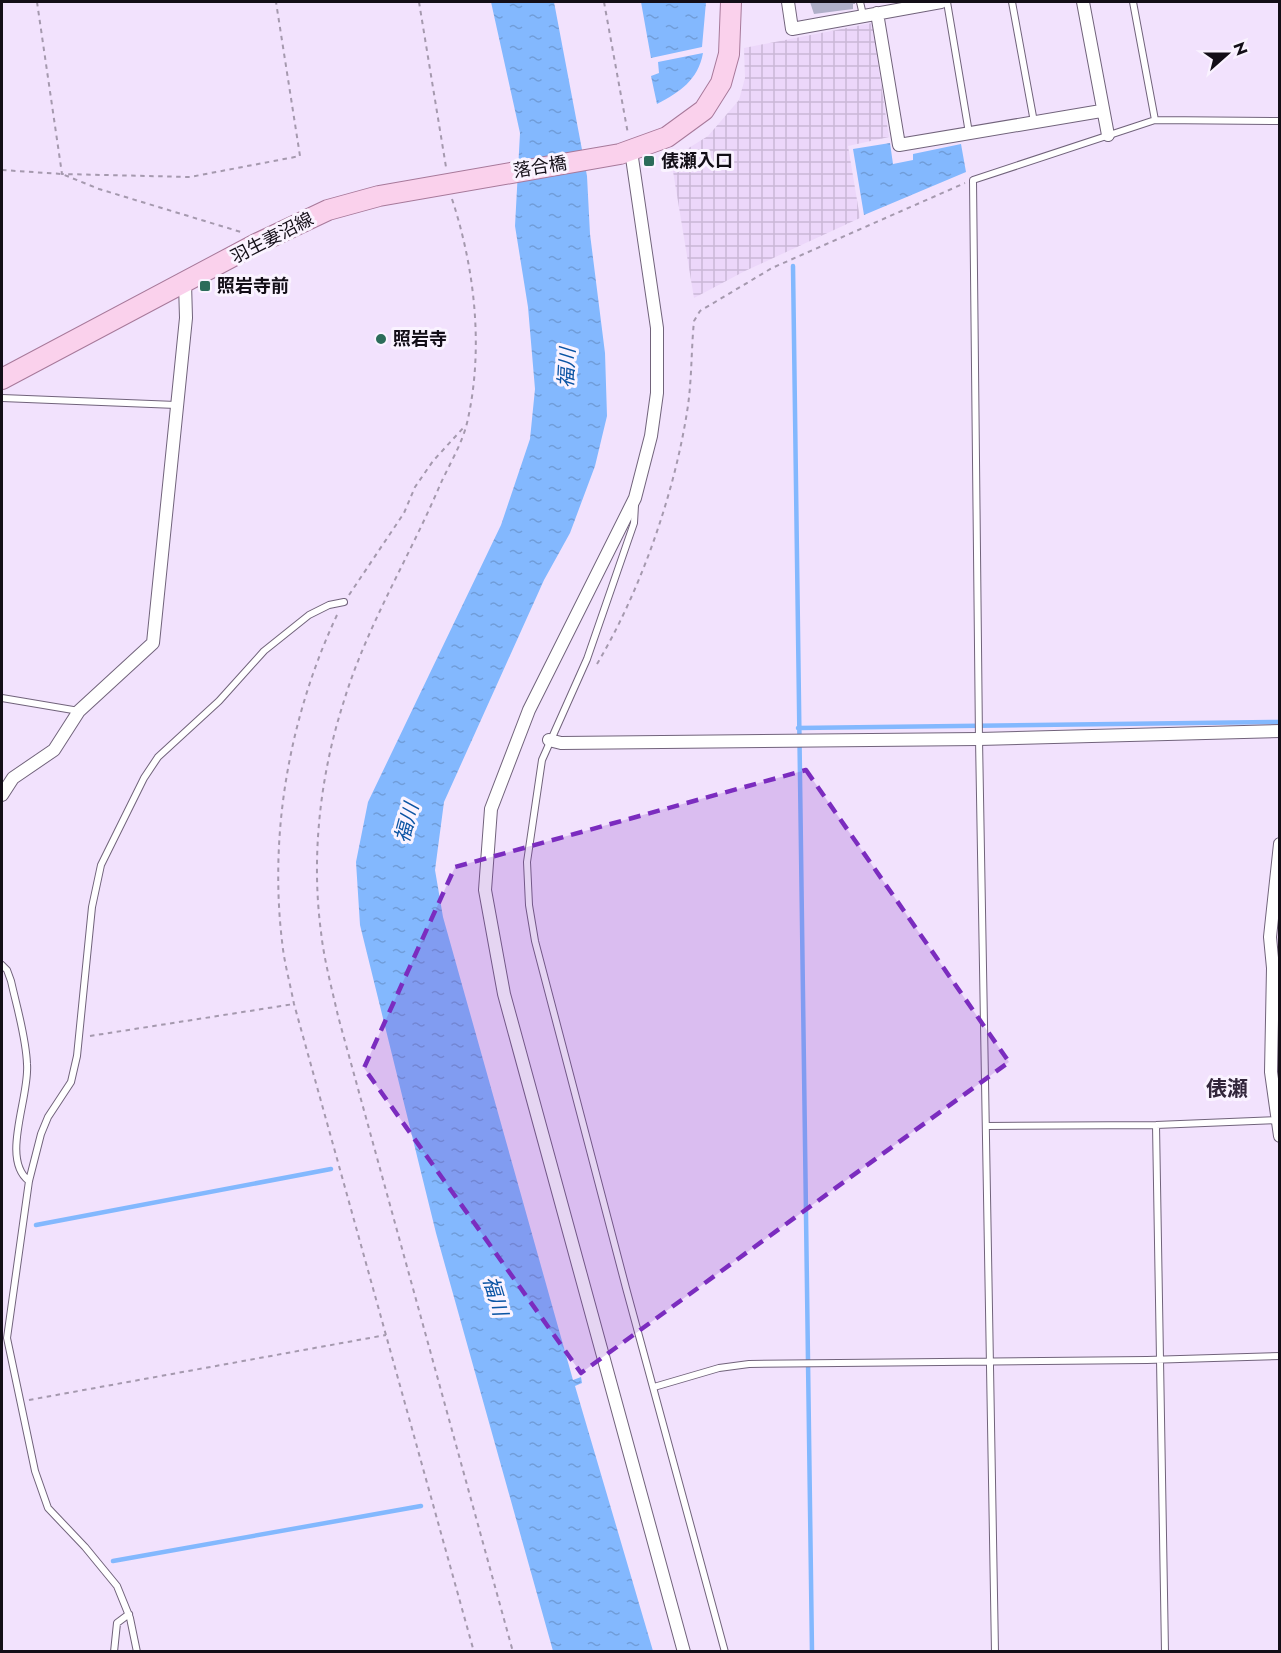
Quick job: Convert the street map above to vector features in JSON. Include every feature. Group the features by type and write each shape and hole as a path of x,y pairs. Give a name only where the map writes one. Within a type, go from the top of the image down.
{"main road":[{"path":"626,146 682,129 712,98 721,83 727,65 731,2"},
{"name":"落合橋","path":"454,181 626,146"},
{"name":"羽生妻沼線","path":"2,379 299,223 351,202 454,181"}],"street":[{"path":"788,2 792,29 935,2"},
{"path":"1083,2 1101,111 1108,135"},
{"path":"877,13 899,145 1101,111"},
{"path":"626,146 652,283 658,358 651,436 635,498 529,710 491,809 485,890 510,1016 684,1652"},
{"path":"2,795 13,778 54,750 79,711 153,643 156,636 186,318 185,283"},
{"path":"549,740 573,743 979,739 1280,731"},
{"path":"1280,844 1270,1072 1280,1136"}],"lane":[{"path":"860,2 862,15"},
{"path":"947,2 969,133"},
{"path":"1012,2 1034,122"},
{"path":"1133,2 1155,120"},
{"path":"995,1652 988,1362 973,180 1155,120 1280,121"},
{"path":"2,398 176,405"},
{"path":"635,498 634,523 617,575 587,659 542,760 529,836 527,862 529,905 535,941 725,1652"},
{"path":"137,1652 129,1614 109,1574 48,1508 35,1471 6,1338 29,1181 48,1116 71,1082 96,884 115,834 144,778 158,757 219,700 264,651 309,615 329,605 344,602"},
{"path":"2,698 79,711"},
{"path":"2,965 7,969 11,981 27,1065 13,1128 14,1166 22,1178 29,1181"},
{"path":"986,1126 1156,1125 1278,1120"},
{"path":"1156,1125 1158,1359 1165,1652"},
{"path":"654,1387 719,1368 749,1364 1280,1356"},
{"path":"114,1652 117,1623 129,1614"}],"path":[{"path":"37,2 62,174"},
{"path":"2,170 190,177 300,156 276,2"},
{"path":"419,2 444,147 454,181 476,316 473,380 467,424 422,529 376,617 342,705 322,797 318,901 321,933 338,1016 513,1652"},
{"path":"604,2 626,146"},
{"path":"62,174 166,210 239,230 256,244"},
{"path":"596,665 613,637 627,604 672,483 688,409 694,321 700,312 772,268 952,186 973,180"},
{"path":"467,424 421,478 404,513 344,602 319,654 304,701 288,768 281,817 279,870 282,942 294,1004 474,1652"},
{"path":"78,1037 294,1004"},
{"path":"20,1401 386,1335"}],"highlighted area":[{"path":"806,770 1009,1062 581,1373 364,1068 455,867"}],"shaded area":[{"path":"872,23 889,137 848,146 860,218 745,271 694,298 671,159 708,136 739,100 745,78 744,48"}],"water":[{"name":"福川","path":"491,2 554,2 587,176 590,234 605,353 607,416 595,466 570,533 544,580 444,802 435,870 443,917 573,1380 581,1377 582,1383 575,1386 653,1651 553,1651 436,1233 360,925 356,862 368,802 501,525 530,439 535,389 528,307 515,226 520,133"},
{"path":"641,2 706,2 702,47 651,58"},
{"path":"703,53 697,71 687,84 657,104 651,76 659,73 658,62"},
{"path":"890,143 893,164 913,160 913,154 961,144 966,172 864,215 853,149"}],"waterway":[{"path":"793,266 812,1652"},
{"path":"798,728 1280,722"},
{"path":"36,1225 331,1169"},
{"path":"113,1561 421,1506"}],"place":[{"name":"俵瀬入口","path":"649,161"},
{"name":"照岩寺前","path":"205,286"},
{"name":"照岩寺","path":"381,339"}],"district":[{"name":"俵瀬","path":"1227,1089"}]}
